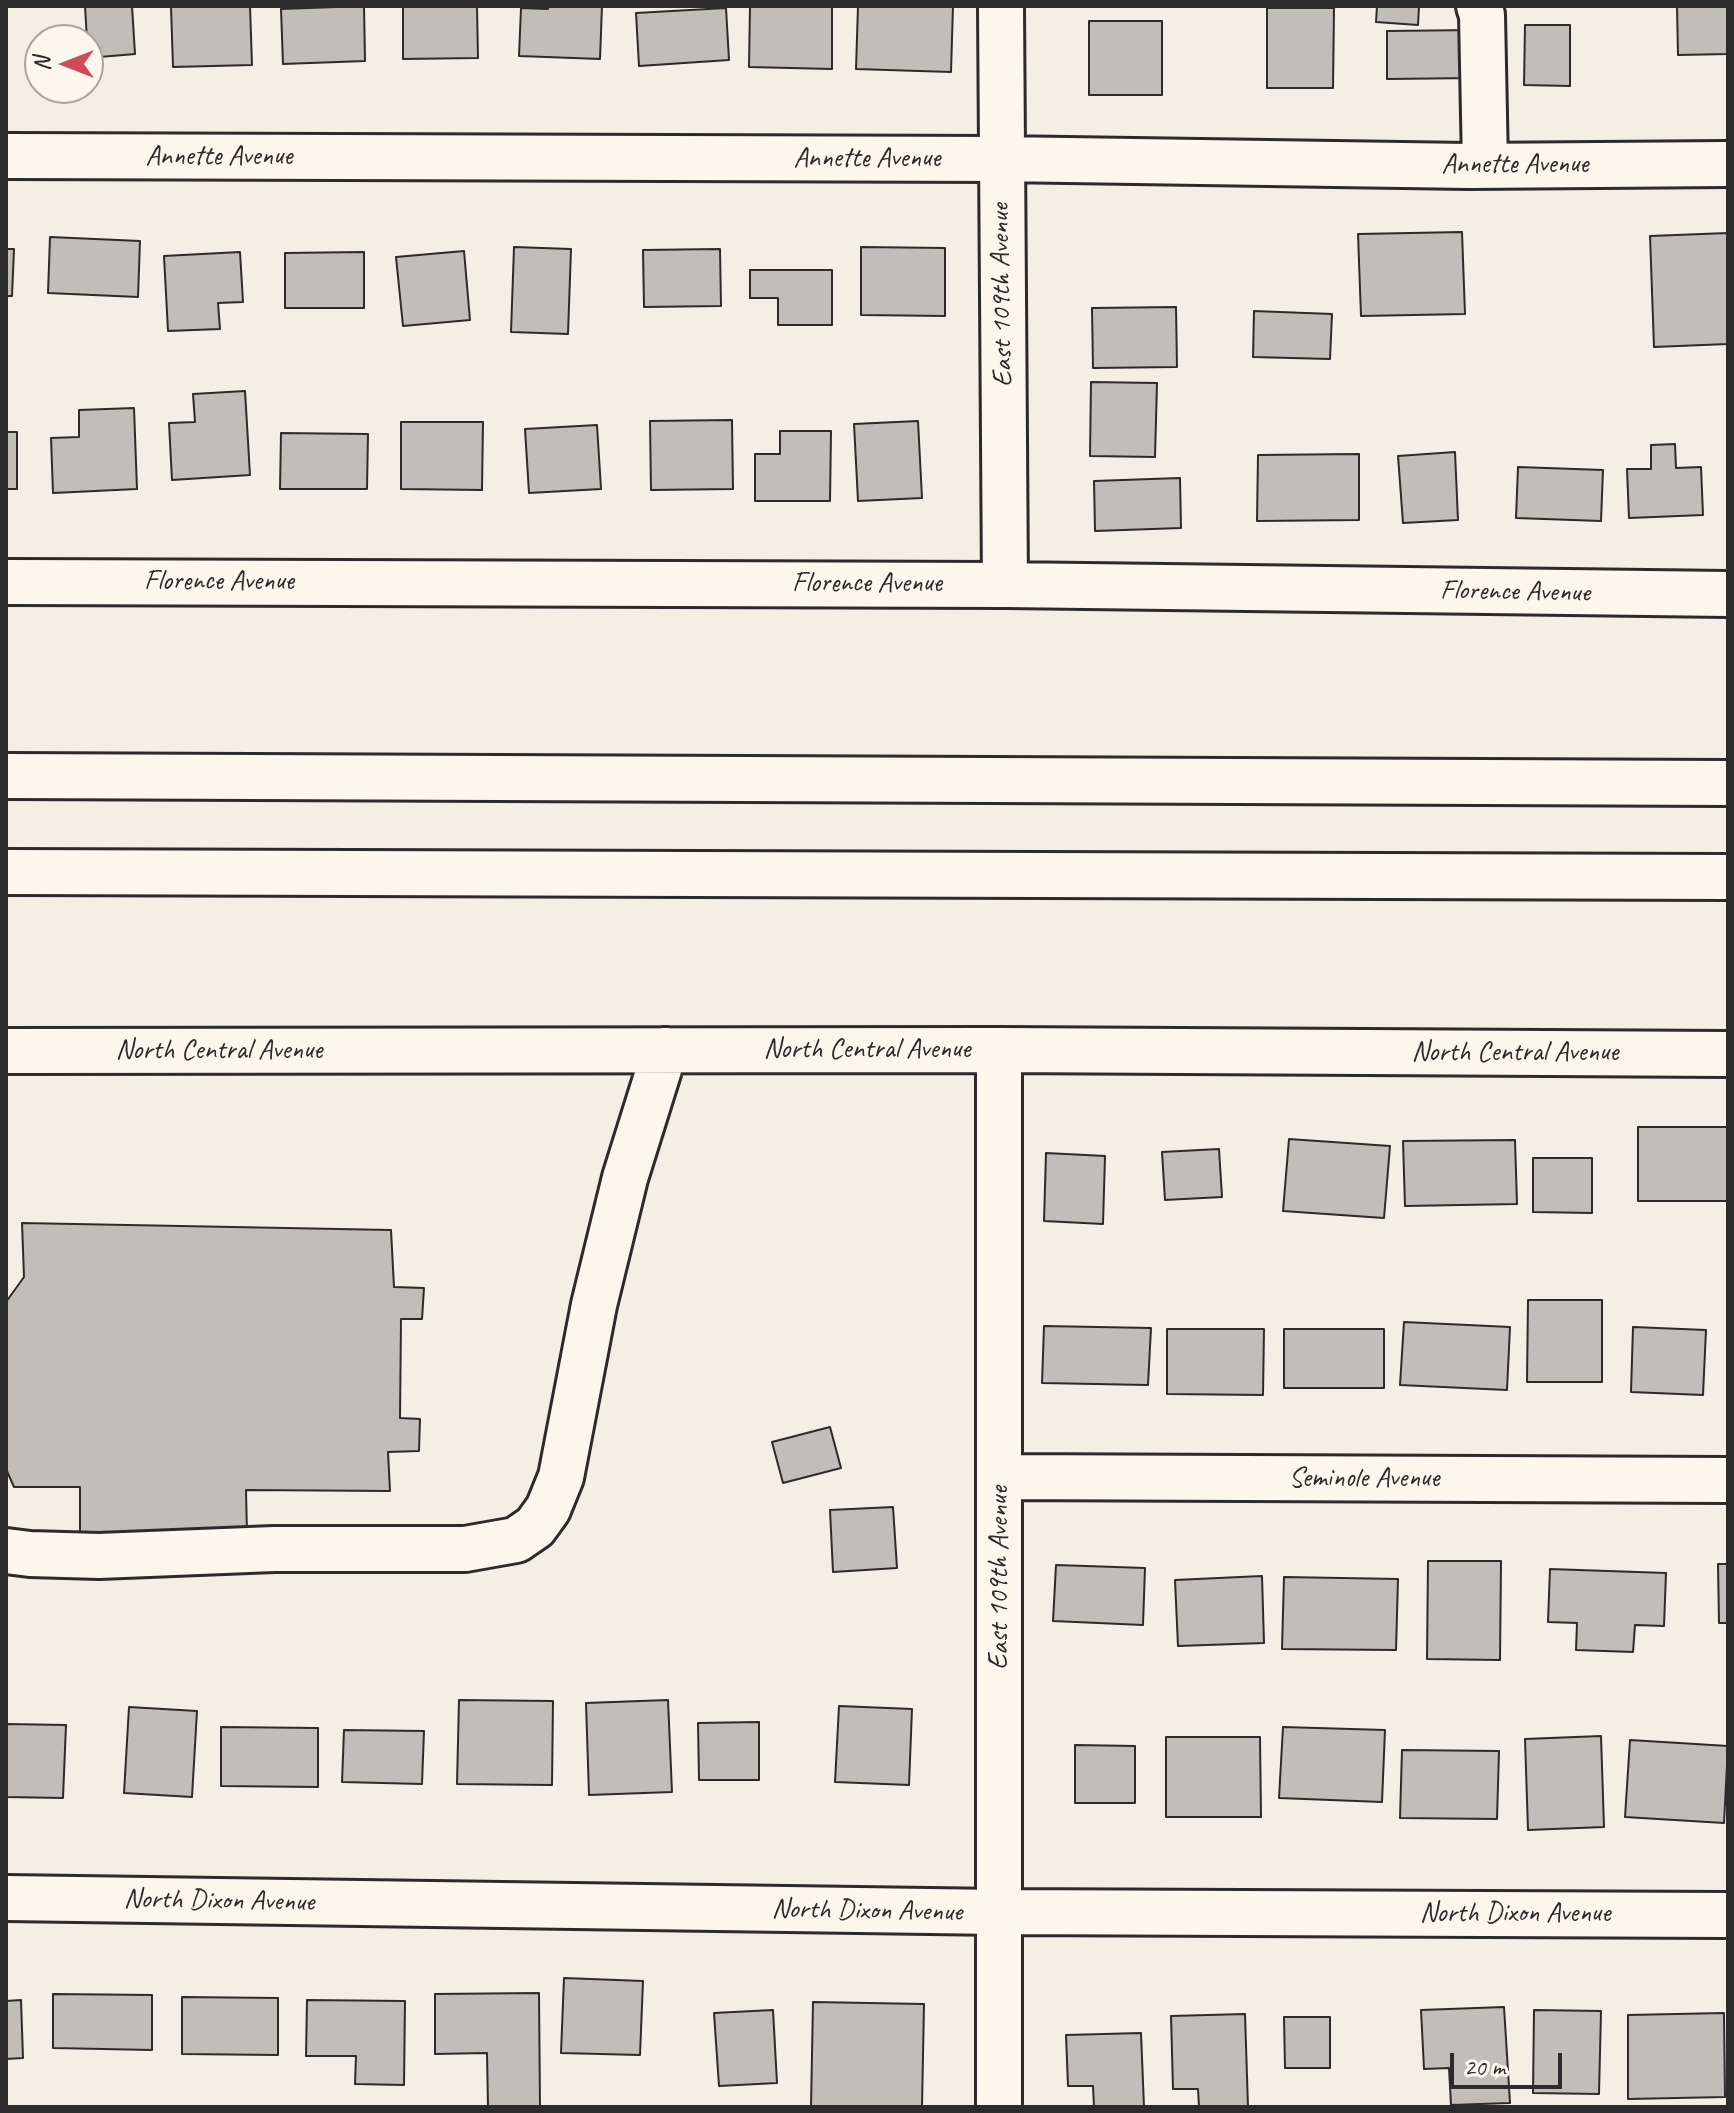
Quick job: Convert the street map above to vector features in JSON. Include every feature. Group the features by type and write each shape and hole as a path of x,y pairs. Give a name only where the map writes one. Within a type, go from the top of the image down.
{"main road":[{"name":"East 109th Avenue","path":"1001,6 1005,585"},
{"path":"1479,6 1485,165"},
{"name":"Annette Avenue","path":"6,156 1728,164"},
{"name":"Florence Avenue","path":"6,582 1005,585 1728,594"},
{"path":"6,776 1728,783"},
{"path":"6,872 1728,877"},
{"path":"6,1551 99,1556 274,1549 465,1549 516,1540 535,1527 548,1509 561,1477 597,1291 625,1178 665,1050"},
{"name":"East 109th Avenue","path":"999,1050 999,2107"},
{"name":"North Central Avenue","path":"6,1051 999,1050 1728,1054"},
{"name":"Seminole Avenue","path":"1000,1477 1728,1480"},
{"name":"North Dixon Avenue","path":"6,1898 1000,1912 1728,1915"}],"building":[{"path":"85,6 132,6 135,54 104,57 104,24 86,24"},
{"path":"250,6 252,65 173,67 171,7"},
{"path":"364,6 365,61 283,64 281,9"},
{"path":"403,6 477,6 478,58 403,59"},
{"path":"548,6 602,6 600,59 519,56 521,8 548,9"},
{"path":"750,6 832,6 832,69 749,67"},
{"path":"858,6 953,6 951,72 856,69"},
{"path":"1377,6 1419,6 1418,25 1376,22"},
{"path":"1677,6 1728,6 1728,54 1678,55"},
{"path":"726,8 729,60 639,66 636,13"},
{"path":"1267,8 1334,8 1333,88 1267,88"},
{"path":"1089,21 1162,21 1162,95 1089,95"},
{"path":"1525,25 1570,25 1570,86 1524,85"},
{"path":"1476,30 1476,78 1387,79 1387,31"},
{"path":"1462,232 1465,314 1361,316 1358,234"},
{"path":"1728,233 1728,344 1654,347 1650,236"},
{"path":"50,237 140,241 138,297 48,293"},
{"path":"514,247 571,249 568,334 511,332"},
{"path":"861,247 945,248 945,316 861,315"},
{"path":"6,249 14,249 12,296 6,296"},
{"path":"720,249 721,306 644,307 643,250"},
{"path":"464,251 470,320 403,326 396,257"},
{"path":"240,252 243,302 218,303 220,329 168,331 164,256"},
{"path":"364,252 364,308 285,308 285,253"},
{"path":"750,270 832,270 832,325 778,325 778,298 750,298"},
{"path":"1176,307 1177,367 1093,368 1092,308"},
{"path":"1254,311 1332,314 1330,359 1253,357"},
{"path":"1091,382 1157,383 1155,457 1090,456"},
{"path":"245,391 250,475 172,480 169,423 195,422 193,394"},
{"path":"134,408 137,489 53,493 51,438 79,437 79,410"},
{"path":"732,420 733,489 651,490 650,421"},
{"path":"918,421 922,498 858,501 854,424"},
{"path":"401,422 483,422 482,490 401,489"},
{"path":"597,425 601,489 529,493 525,429"},
{"path":"780,431 831,431 830,501 755,501 755,454 780,454"},
{"path":"6,432 17,432 17,489 6,489"},
{"path":"281,433 368,434 367,489 280,489"},
{"path":"1675,444 1676,468 1701,467 1703,515 1629,518 1627,469 1651,469 1651,445"},
{"path":"1455,452 1458,520 1403,523 1398,456"},
{"path":"1359,454 1359,520 1257,521 1258,455"},
{"path":"1518,467 1603,470 1601,521 1516,518"},
{"path":"1180,478 1181,528 1095,531 1094,481"},
{"path":"1638,1127 1728,1127 1728,1201 1638,1201"},
{"path":"1289,1139 1390,1146 1384,1218 1283,1211"},
{"path":"1515,1140 1517,1204 1405,1206 1403,1141"},
{"path":"1219,1149 1222,1197 1165,1200 1162,1152"},
{"path":"1046,1153 1105,1156 1103,1224 1044,1221"},
{"path":"1533,1158 1592,1158 1592,1213 1533,1212"},
{"path":"22,1223 391,1230 394,1287 424,1288 422,1319 401,1319 400,1418 420,1419 419,1451 388,1452 390,1491 246,1490 247,1534 80,1534 80,1487 14,1487 6,1469 6,1302 24,1277"},
{"path":"1528,1300 1602,1300 1602,1382 1527,1382"},
{"path":"1404,1322 1510,1327 1507,1390 1400,1385"},
{"path":"1044,1326 1151,1328 1148,1385 1042,1383"},
{"path":"1633,1327 1706,1330 1703,1395 1631,1392"},
{"path":"1167,1329 1264,1329 1263,1395 1167,1394"},
{"path":"1284,1329 1384,1329 1384,1388 1284,1388"},
{"path":"830,1427 841,1468 783,1483 772,1442"},
{"path":"893,1507 897,1568 833,1572 830,1510"},
{"path":"1428,1561 1501,1561 1500,1660 1427,1659"},
{"path":"1718,1564 1728,1564 1728,1623 1719,1623"},
{"path":"1056,1565 1145,1568 1143,1625 1053,1621"},
{"path":"1550,1569 1666,1573 1664,1626 1635,1625 1633,1652 1576,1650 1577,1623 1548,1622"},
{"path":"1262,1576 1264,1643 1178,1646 1175,1580"},
{"path":"1284,1577 1398,1579 1396,1650 1282,1649"},
{"path":"459,1700 553,1701 552,1785 457,1784"},
{"path":"668,1700 672,1792 589,1795 586,1703"},
{"path":"839,1706 912,1709 909,1785 835,1782"},
{"path":"129,1707 197,1711 192,1797 124,1793"},
{"path":"759,1722 759,1780 699,1780 698,1723"},
{"path":"6,1724 66,1725 63,1798 6,1797"},
{"path":"221,1727 318,1728 318,1787 221,1786"},
{"path":"1283,1727 1385,1730 1382,1802 1279,1798"},
{"path":"344,1730 424,1731 422,1784 342,1782"},
{"path":"1601,1736 1604,1827 1528,1830 1525,1739"},
{"path":"1166,1737 1260,1737 1261,1817 1166,1817"},
{"path":"1630,1740 1728,1746 1724,1823 1625,1817"},
{"path":"1075,1745 1135,1746 1135,1803 1075,1803"},
{"path":"1402,1750 1499,1751 1497,1819 1400,1818"},
{"path":"564,1978 643,1981 640,2055 561,2053"},
{"path":"539,1993 540,2107 488,2107 487,2053 435,2054 435,1994"},
{"path":"53,1994 152,1995 152,2050 53,2048"},
{"path":"182,1997 278,1998 278,2055 182,2054"},
{"path":"21,2000 23,2058 6,2059 6,2001"},
{"path":"307,2000 405,2001 404,2085 355,2084 356,2056 306,2056"},
{"path":"813,2002 924,2004 922,2107 811,2107"},
{"path":"1504,2007 1510,2103 1451,2105 1449,2068 1424,2069 1421,2010"},
{"path":"773,2010 777,2083 719,2086 714,2013"},
{"path":"1534,2010 1601,2011 1599,2094 1533,2093"},
{"path":"1724,2013 1725,2097 1628,2099 1628,2015"},
{"path":"1245,2014 1248,2107 1199,2107 1198,2089 1173,2089 1171,2016"},
{"path":"1284,2017 1330,2017 1330,2068 1285,2068"},
{"path":"1141,2033 1144,2107 1094,2107 1093,2086 1068,2086 1066,2035"}]}
